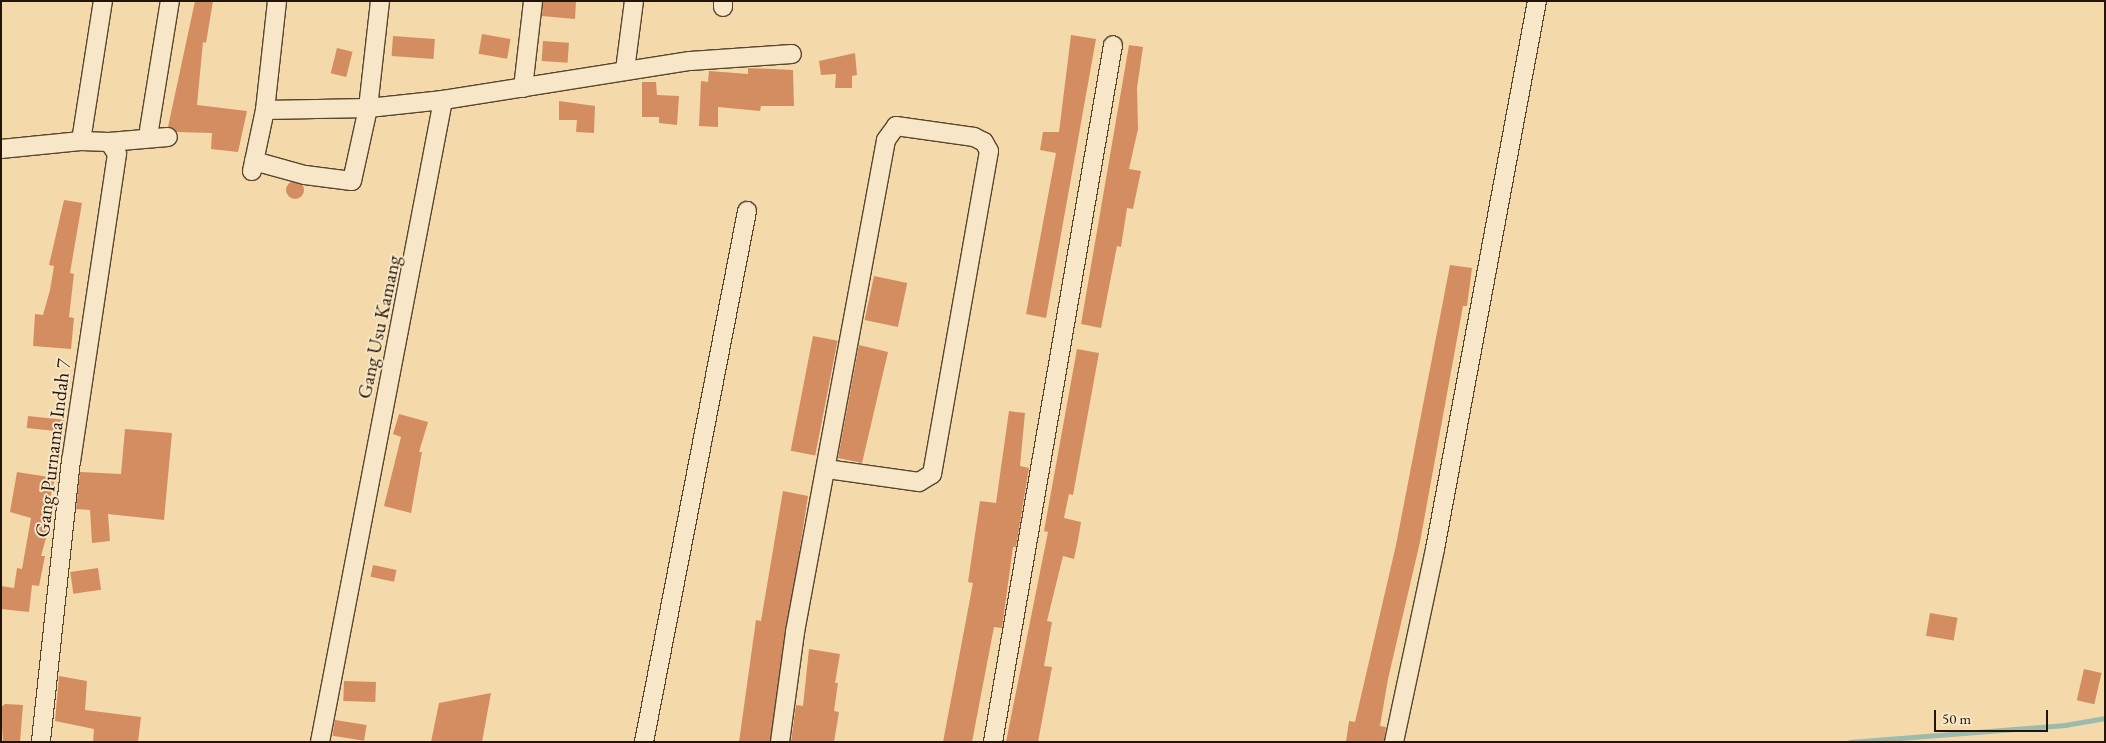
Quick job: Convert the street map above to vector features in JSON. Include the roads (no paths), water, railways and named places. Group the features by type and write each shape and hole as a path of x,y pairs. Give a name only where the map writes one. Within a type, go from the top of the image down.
{"street":[{"path":"81,141 102,1"},
{"path":"149,130 170,1"},
{"path":"277,1 265,110 253,166 352,181 368,108 380,1"},
{"path":"523,88 533,1"},
{"path":"625,70 634,1"},
{"path":"1394,742 1435,549 1537,1"},
{"path":"993,742 1113,45"},
{"path":"265,110 368,108 443,100 625,70 792,54"},
{"name":"Gang Usu Kamang","path":"320,742 443,100"},
{"path":"780,742 826,469 886,140 896,126 974,137 984,142 989,151 932,474 919,482 826,469"},
{"path":"1,149 81,141 109,142 168,137"},
{"name":"Gang Purnama Indah 7","path":"41,742 71,460 116,154 109,142"},
{"path":"644,742 747,211"}],"waterway":[{"path":"1850,742 2065,725 2105,718"}]}
